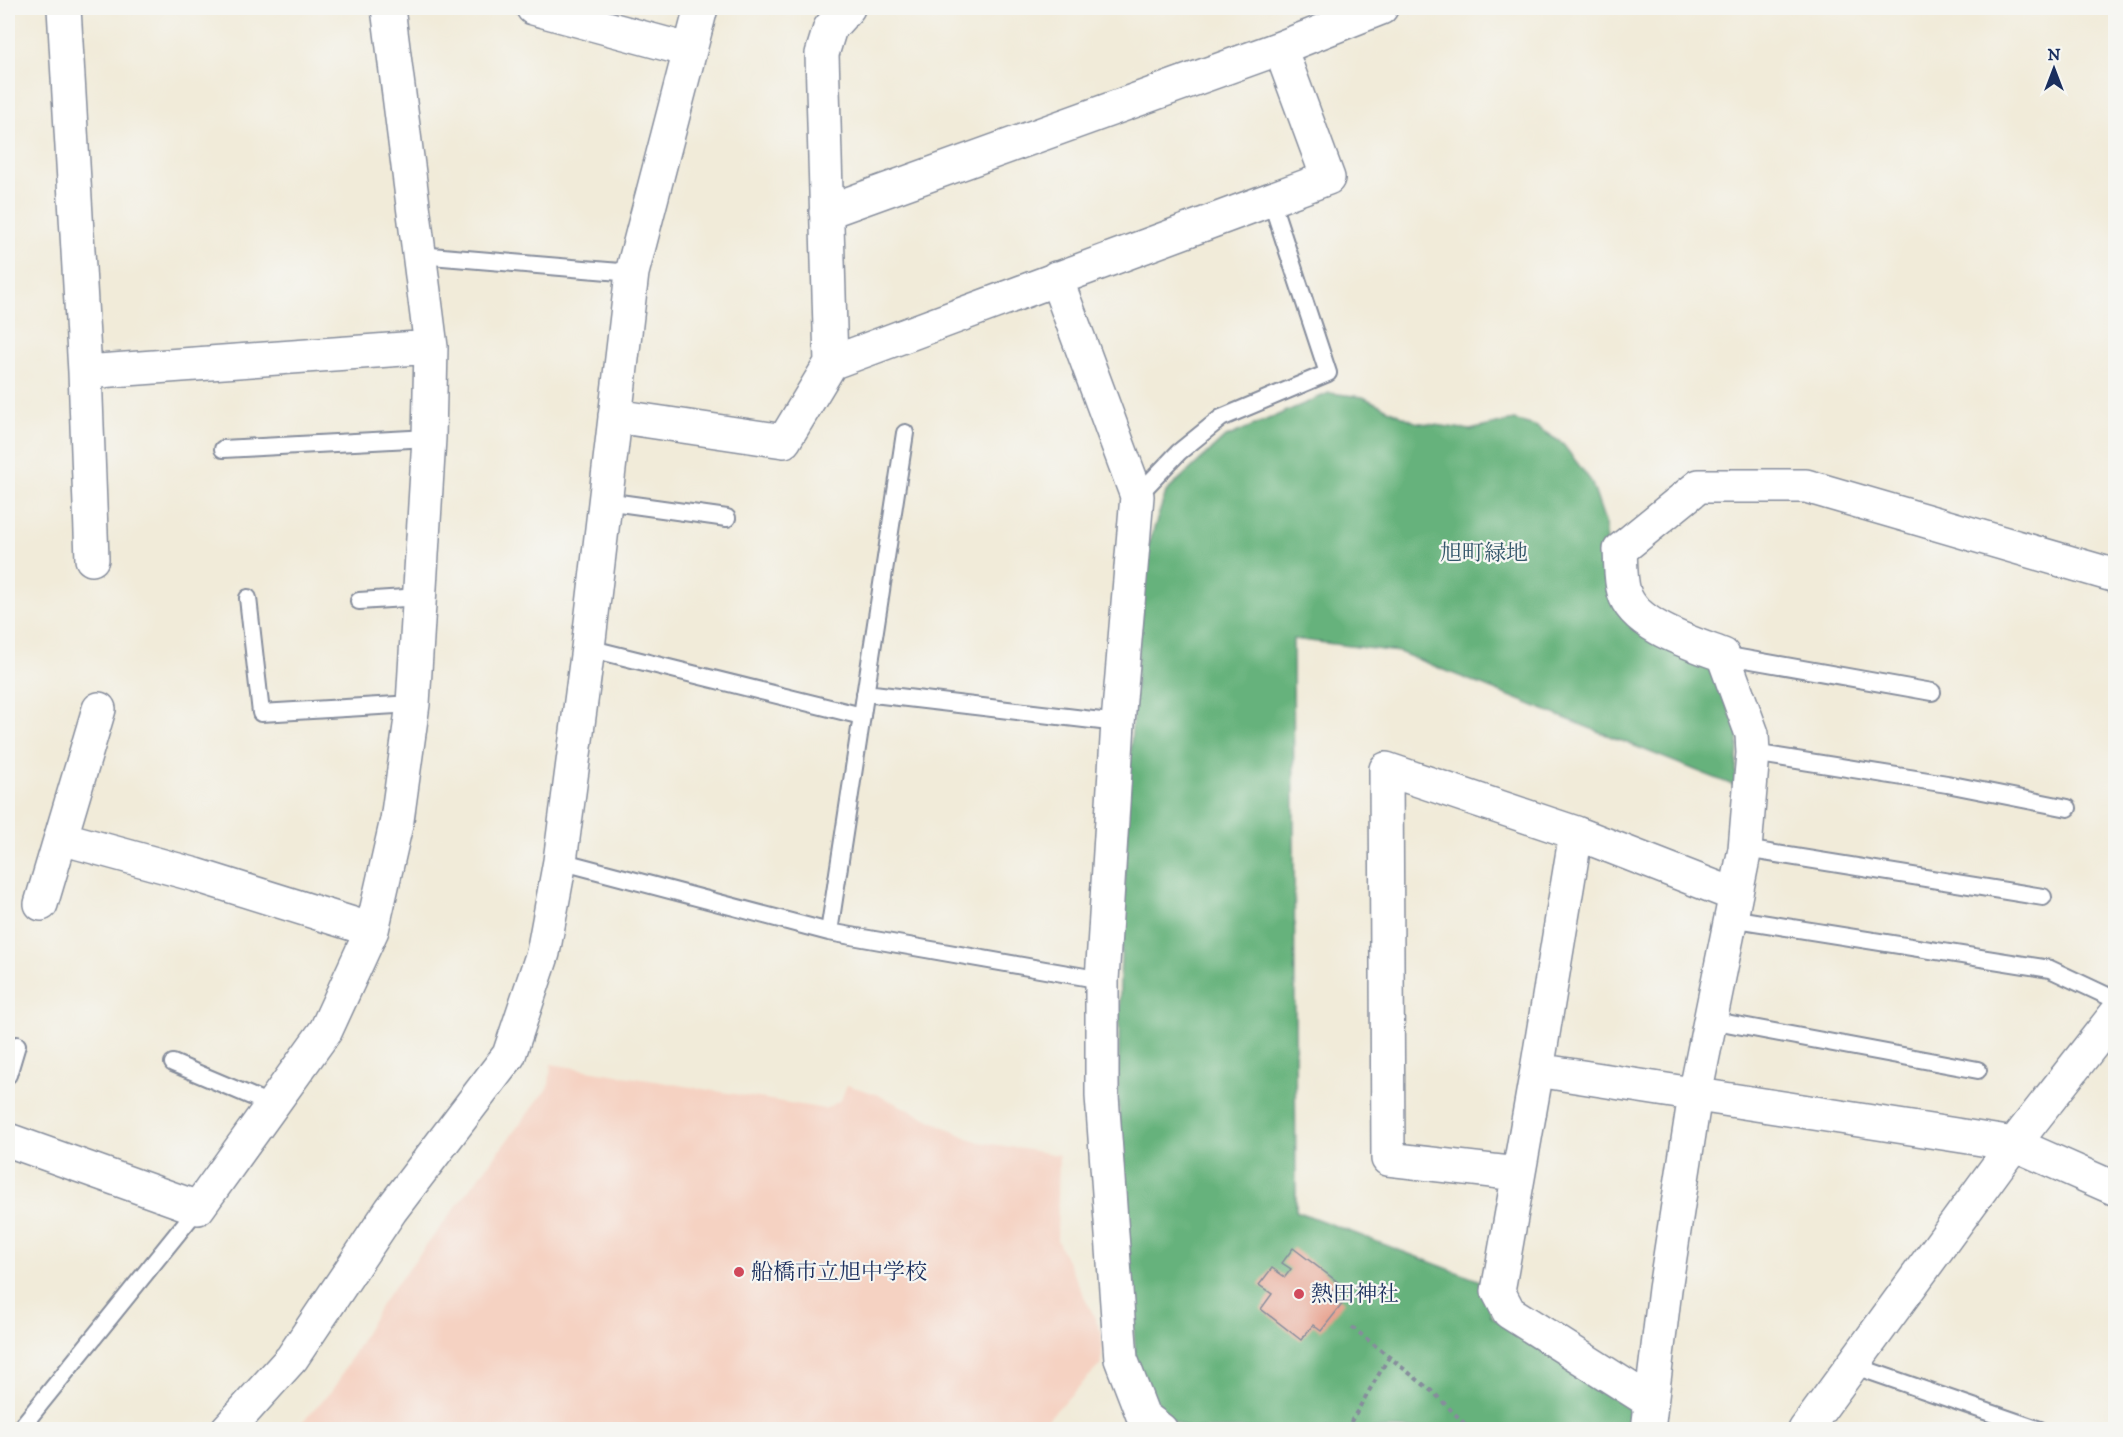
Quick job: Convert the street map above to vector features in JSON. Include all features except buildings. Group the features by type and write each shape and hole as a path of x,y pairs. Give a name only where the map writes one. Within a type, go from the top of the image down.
{"street":[{"path":"64,8 85,372 92,559"},
{"path":"8,1140 198,1208 326,1030 372,930 397,820 413,704 429,438 431,347 388,8"},
{"path":"533,8 688,50"},
{"path":"227,1430 292,1358 390,1210 509,1055 543,953 560,861 588,648 632,273 688,50 701,8"},
{"path":"615,416 784,441 831,363 822,54 830,28 848,8"},
{"path":"826,213 1281,48 1381,8"},
{"path":"831,363 1328,178 1281,48"},
{"path":"1056,278 1137,496 1118,723 1102,980 1102,1096 1121,1359 1143,1416 1161,1430"},
{"path":"85,372 431,347"},
{"path":"1576,833 1498,1291 1509,1312 1650,1416 1695,1095 1745,849 1753,753 1752,734 1723,655 1667,635 1639,613 1624,593 1620,550 1699,486 1806,486 2115,576"},
{"path":"40,904 99,709"},
{"path":"1518,1174 1388,1159 1386,770 1576,833 1732,907"},
{"path":"61,838 196,876 372,930"},
{"path":"1805,1430 2014,1144 2115,1014"},
{"path":"1537,1070 2014,1144 2115,1189"}],"lane":[{"path":"1137,496 1179,452 1221,418 1328,373 1271,200"},
{"path":"419,255 632,273"},
{"path":"829,932 905,433"},
{"path":"223,449 429,438"},
{"path":"605,501 727,518"},
{"path":"359,602 420,597"},
{"path":"248,598 261,713 413,704"},
{"path":"588,648 862,716"},
{"path":"1723,655 1932,692"},
{"path":"866,693 1118,723"},
{"path":"1753,753 1947,783 2068,808"},
{"path":"1745,849 2043,897"},
{"path":"560,861 829,932 1102,980"},
{"path":"1732,907 2050,969 2115,1000"},
{"path":"1710,1020 1978,1070"},
{"path":"8,1075 17,1045"},
{"path":"173,1063 272,1106"},
{"path":"19,1430 198,1208"},
{"path":"1852,1365 2040,1430"}],"path":[{"path":"1352,1327 1434,1393 1471,1430"},
{"path":"1346,1430 1389,1357"}],"shaded area":[{"name":"船橋市立旭中学校","path":"551,1064 825,1109 841,1100 847,1085 876,1094 974,1141 1059,1155 1057,1240 1102,1333 1102,1363 1038,1429 296,1429 334,1388 382,1303 549,1086"}],"green space":[{"name":"旭町緑地","path":"1329,393 1363,397 1415,422 1470,430 1514,420 1535,426 1562,443 1591,481 1605,522 1610,571 1707,658 1739,734 1735,786 1399,652 1293,639 1296,1211 1483,1282 1491,1316 1640,1410 1638,1429 1190,1429 1169,1419 1153,1406 1136,1364 1118,1095 1120,979 1132,725 1147,550 1166,492 1224,438"}],"place":[{"name":"船橋市立旭中学校","path":"739,1272"},
{"name":"熱田神社","path":"1299,1294"}]}
